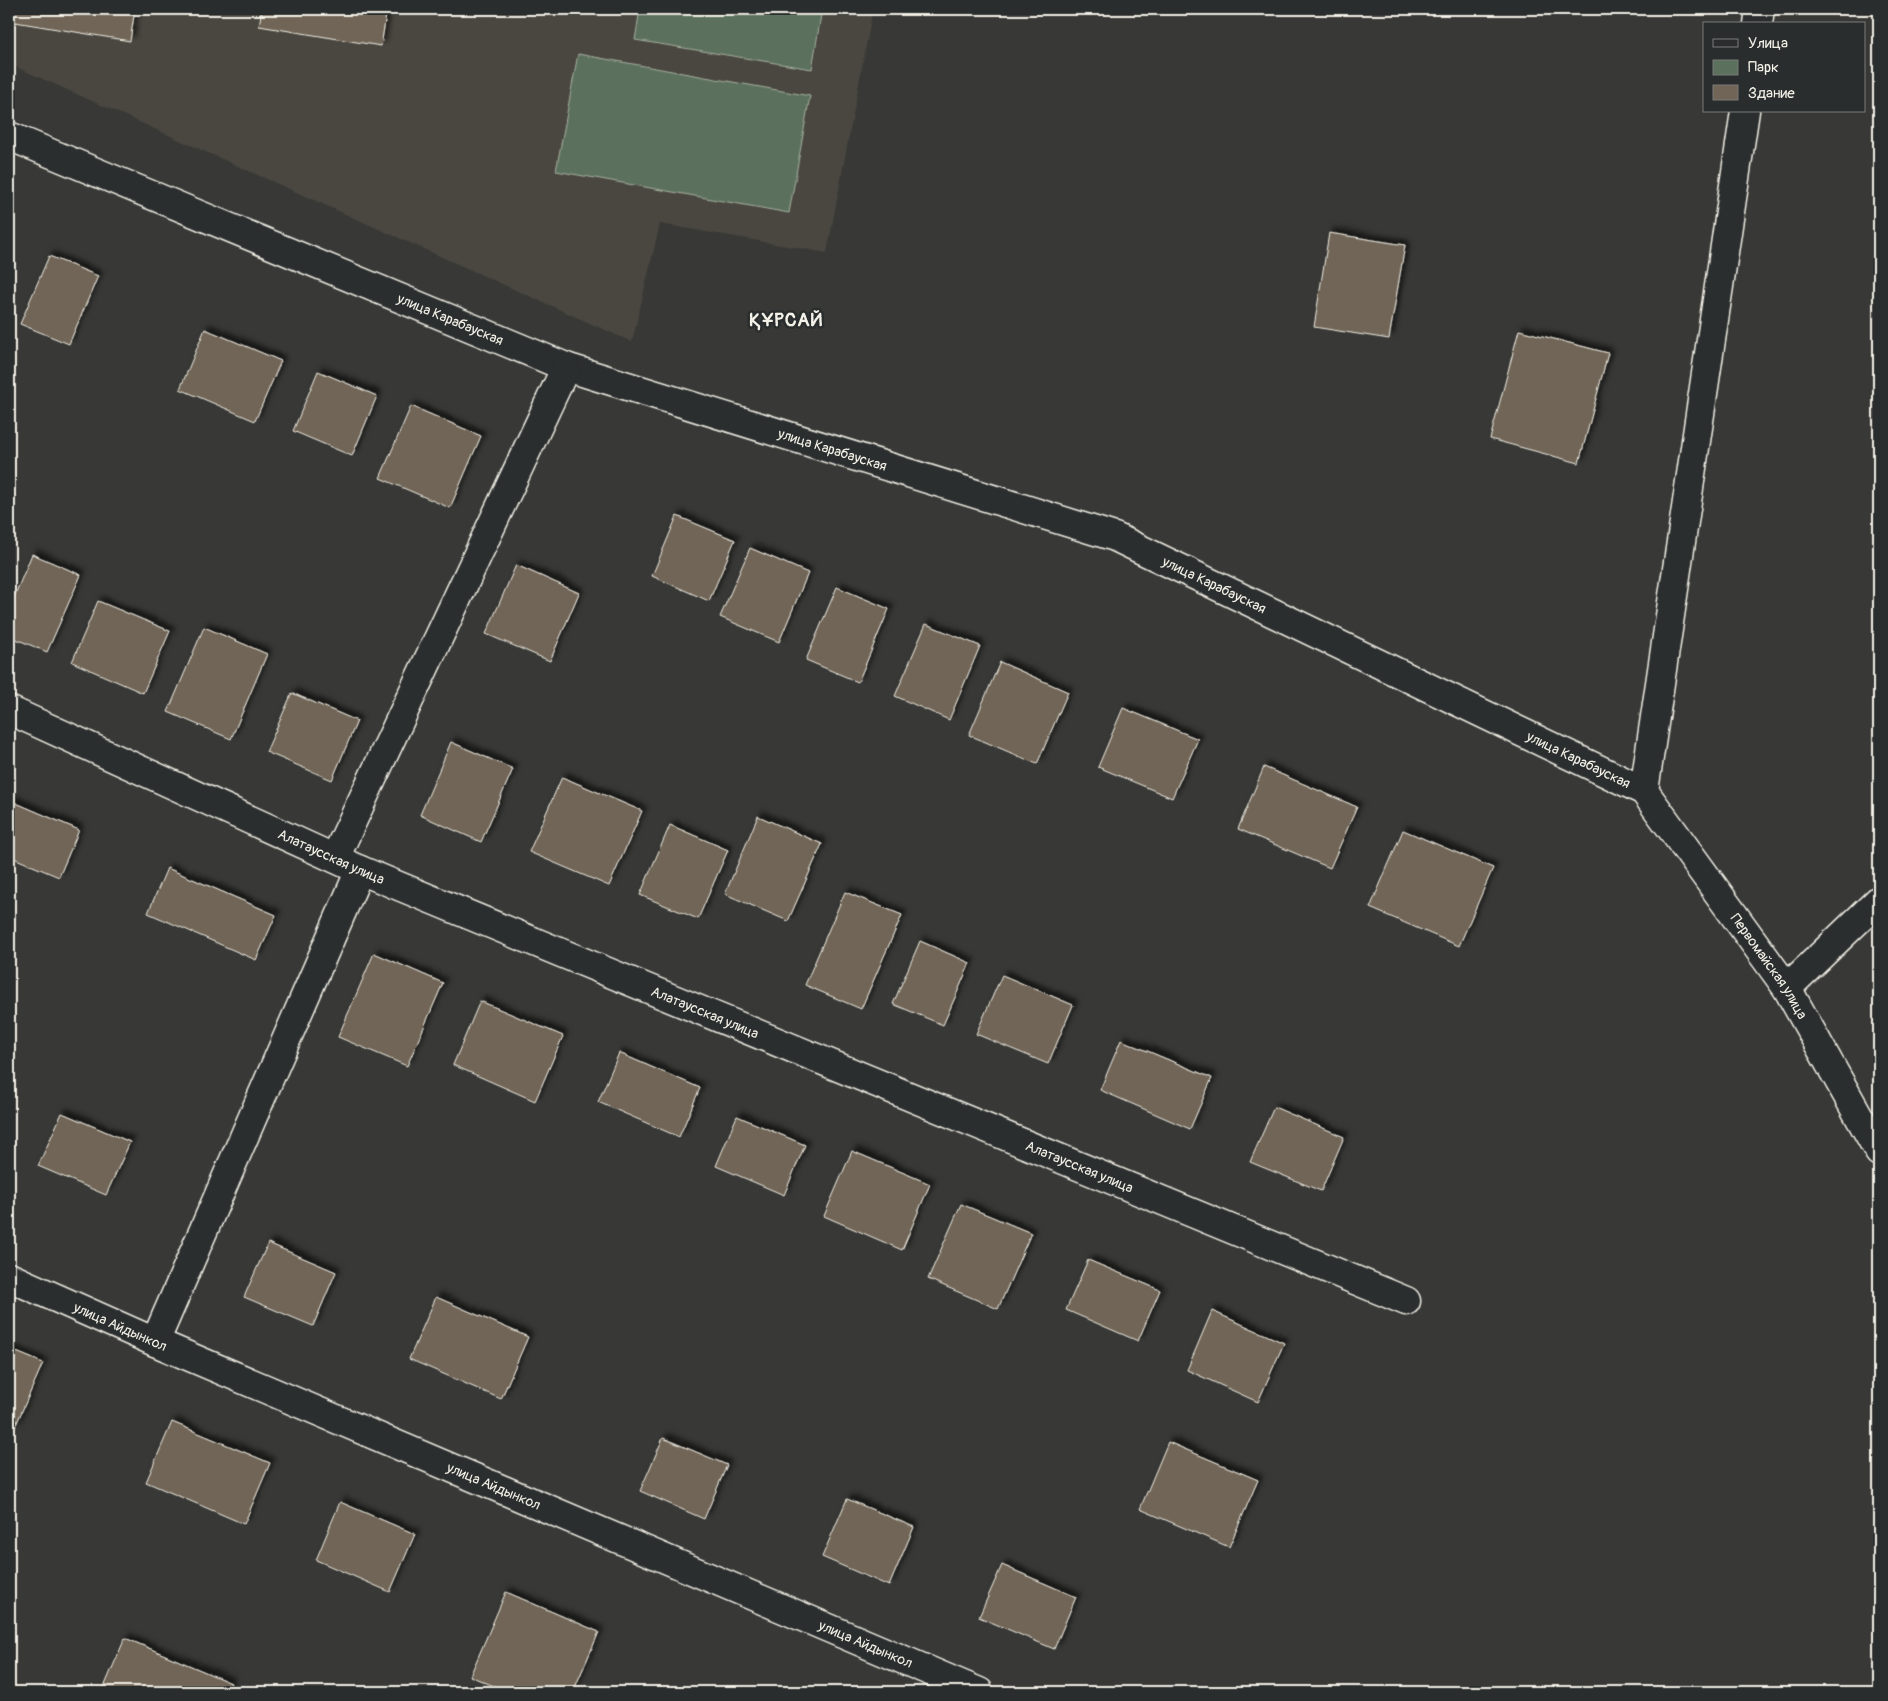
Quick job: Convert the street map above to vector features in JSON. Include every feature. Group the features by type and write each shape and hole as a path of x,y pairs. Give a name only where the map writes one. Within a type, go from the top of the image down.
{"street":[{"path":"1758,22 1760,9"},
{"path":"1644,791 1744,112"},
{"name":"улица Карабауская","path":"9,136 566,367 1115,538 1644,791"},
{"path":"335,858 566,367"},
{"name":"Алатаусская улица","path":"9,710 360,870 1406,1301"},
{"name":"Первомайская улица","path":"1644,791 1787,988 1879,1152"},
{"path":"156,1342 360,870"},
{"path":"1787,988 1879,900"},
{"name":"улица Айдынкол","path":"9,1277 156,1342 979,1692"}],"shaded area":[{"path":"9,9 873,9 827,253 660,224 632,342 9,64"}],"green space":[{"path":"640,9 822,9 812,69 635,40"},
{"path":"578,54 810,96 789,213 556,171"}],"building":[{"path":"9,9 135,9 130,41 9,21"},
{"path":"262,9 387,9 381,46 259,26"},
{"path":"1329,233 1405,245 1389,339 1314,327"},
{"path":"49,256 98,276 69,344 20,324"},
{"path":"205,329 281,361 255,421 180,389"},
{"path":"1519,330 1608,353 1579,463 1490,439"},
{"path":"318,371 377,396 352,456 293,431"},
{"path":"411,406 481,436 450,508 380,478"},
{"path":"677,516 735,540 709,601 652,576"},
{"path":"750,548 808,573 779,642 720,617"},
{"path":"32,554 81,575 47,652 9,636 9,609"},
{"path":"516,565 579,593 550,661 486,634"},
{"path":"837,587 889,609 858,682 806,660"},
{"path":"98,601 170,631 143,693 72,662"},
{"path":"926,624 980,646 949,720 895,696"},
{"path":"204,627 267,654 231,739 168,712"},
{"path":"1000,662 1068,692 1037,764 969,735"},
{"path":"292,693 357,721 332,780 266,752"},
{"path":"1123,708 1198,739 1172,798 1098,767"},
{"path":"451,742 513,769 481,842 420,815"},
{"path":"1264,767 1357,807 1330,868 1238,829"},
{"path":"562,777 642,811 609,886 529,852"},
{"path":"9,800 79,830 59,877 9,856"},
{"path":"758,816 822,844 788,921 725,894"},
{"path":"670,825 728,850 698,919 640,895"},
{"path":"1403,830 1493,868 1459,946 1370,908"},
{"path":"167,868 276,915 256,960 148,913"},
{"path":"845,892 902,915 861,1009 805,985"},
{"path":"920,941 970,963 943,1025 893,1004"},
{"path":"374,953 443,983 407,1066 338,1037"},
{"path":"1002,975 1073,1005 1048,1064 976,1034"},
{"path":"480,1001 563,1036 535,1101 453,1065"},
{"path":"1121,1040 1212,1078 1190,1129 1100,1090"},
{"path":"619,1053 700,1088 679,1137 598,1102"},
{"path":"1274,1107 1344,1137 1321,1191 1250,1162"},
{"path":"62,1113 130,1142 106,1195 38,1166"},
{"path":"737,1116 805,1145 784,1195 716,1166"},
{"path":"852,1151 930,1184 902,1250 824,1216"},
{"path":"961,1204 1031,1233 998,1309 928,1279"},
{"path":"268,1243 336,1272 313,1326 244,1297"},
{"path":"1088,1260 1160,1290 1138,1341 1066,1310"},
{"path":"436,1297 528,1337 501,1399 409,1359"},
{"path":"1212,1311 1284,1343 1258,1402 1187,1370"},
{"path":"9,1349 43,1363 15,1427 9,1424"},
{"path":"172,1422 270,1463 244,1524 146,1482"},
{"path":"663,1438 727,1465 704,1519 640,1491"},
{"path":"1168,1442 1258,1480 1229,1547 1140,1509"},
{"path":"847,1499 914,1527 889,1586 822,1557"},
{"path":"340,1502 415,1534 390,1592 316,1560"},
{"path":"1002,1565 1076,1597 1054,1649 979,1617"},
{"path":"506,1592 599,1632 573,1692 508,1692 470,1676"},
{"path":"125,1638 231,1683 227,1692 102,1692"}],"district":[{"name":"ҚҰРСАЙ","path":"786,320"}]}
